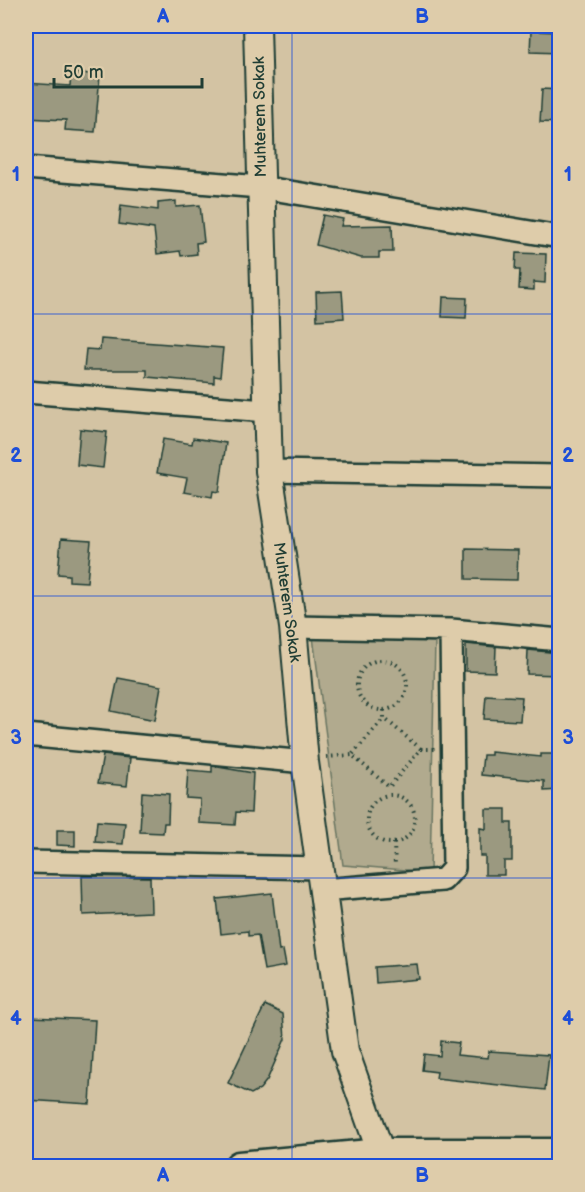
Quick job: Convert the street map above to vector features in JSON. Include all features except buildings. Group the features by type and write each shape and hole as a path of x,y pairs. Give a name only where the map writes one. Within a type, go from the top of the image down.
{"main road":[{"path":"239,1167 560,1153"}],"street":[{"name":"Muhterem Sokak","path":"257,26 269,471 293,627 305,762 345,1052 386,1160"},
{"path":"26,168 260,187 560,237"},
{"path":"26,392 266,411"},
{"path":"269,471 560,476"},
{"path":"293,627 451,630 560,640"},
{"path":"26,862 321,879 443,880 454,868 451,630"},
{"path":"26,735 305,762"}],"path":[{"path":"380,659 396,663 408,683 407,691 399,704 384,710 367,705 358,691 359,674 372,662 380,659"},
{"path":"384,710 384,718 352,755 389,786 390,795"},
{"path":"384,718 421,749 389,786"},
{"path":"390,795 406,800 415,813 413,830 408,837 394,843 379,841 369,829 367,821 370,806 382,796 390,795"}],"shaded area":[{"path":"313,637 435,641 430,872 343,865"}]}
